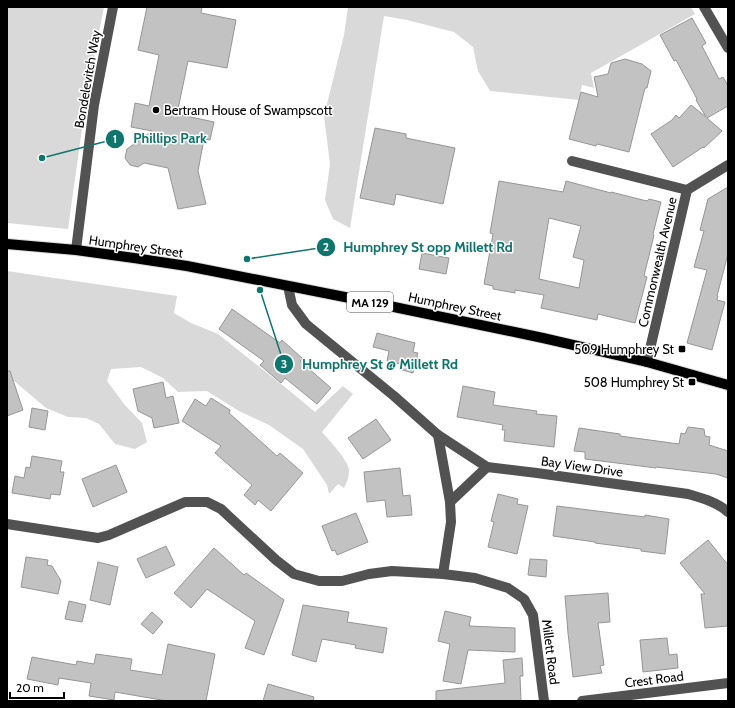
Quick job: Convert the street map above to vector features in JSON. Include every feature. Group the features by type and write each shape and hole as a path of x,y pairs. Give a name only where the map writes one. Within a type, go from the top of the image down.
{"main road":[{"name":"Humphrey Street","path":"7,244 76,250 187,266 466,321 647,362 728,385"}],"street":[{"name":"Bondelevitch Way","path":"76,250 94,105 113,7"},
{"path":"704,7 728,48"},
{"path":"572,161 687,190"},
{"name":"Commonwealth Avenue","path":"647,362 687,190 728,165"},
{"path":"288,286 292,305 306,324 394,396 438,435 450,502 451,522 443,574"},
{"name":"Bay View Drive","path":"438,435 487,467 688,494 704,498 724,508 728,512"},
{"path":"450,502 487,467"},
{"name":"Millett Road","path":"7,524 98,538 109,535 185,502 207,502 221,509 276,560 294,574 319,581 342,581 369,574 392,571 443,574 475,578 508,588 524,599 533,615 544,701"},
{"name":"Crest Road","path":"582,701 728,683"}],"shaded area":[{"path":"7,7 104,7 87,93 68,229 7,223"},
{"path":"348,7 691,7 695,14 591,73 594,88 582,85 579,100 490,91 478,71 473,47 454,32 407,20 384,16 350,228 333,219 325,200 330,164 324,116 344,35"},
{"path":"7,271 177,296 174,313 191,323 218,334 315,412 343,386 353,394 322,432 338,450 348,466 349,475 344,488 338,484 329,494 327,485 303,449 269,425 239,411 207,391 178,392 163,378 141,367 111,369 107,381 124,404 142,423 147,442 135,449 115,444 99,424 86,418 68,417 46,408 7,375"}],"building":[{"name":"Bertram House of Swampscott","path":"147,7 202,7 201,13 236,20 227,68 188,61 177,114 214,122 210,140 204,139 198,171 206,204 178,209 168,168 144,163 138,167 130,165 125,158 127,149 152,131 131,127 135,103 149,106 159,55 138,50"},
{"path":"692,18 706,43 702,46 719,79 723,77 728,86 728,106 707,118 722,131 704,148 703,147 673,167 651,134 672,120 676,115 679,118 691,105 706,117 676,60 674,61 660,35"},
{"path":"625,59 642,64 651,71 647,88 645,88 629,152 569,139 581,92 598,97 594,77 608,74 611,63"},
{"path":"375,128 406,134 406,138 455,148 443,204 396,194 394,205 360,198"},
{"path":"499,181 563,192 566,181 647,201 649,199 661,202 644,276 647,277 635,323 598,314 597,320 541,308 544,295 515,290 515,293 493,289 493,286 484,284 493,234 490,233","holes":["549,218 581,226 573,257 584,260 579,288 539,279"]},
{"path":"728,187 728,254 717,296 717,300 725,302 712,350 687,343 707,270 694,267 704,231 700,230 708,199"},
{"path":"422,253 449,258 446,274 419,269"},
{"path":"232,309 280,343 282,340 303,359 300,361 331,388 317,404 285,378 281,383 260,365 264,361 219,329"},
{"path":"377,333 415,343 413,352 418,353 413,373 399,369 400,364 387,361 389,351 373,347"},
{"path":"7,371 10,371 23,410 7,416"},
{"path":"163,382 166,398 173,396 179,423 154,428 152,418 138,411 133,389"},
{"path":"463,386 495,392 493,405 537,411 536,414 557,416 554,447 504,441 505,430 502,430 503,425 457,417"},
{"path":"211,398 230,410 229,413 277,456 280,453 303,473 271,511 258,500 255,505 244,495 252,485 215,453 221,446 182,421 195,399 206,406"},
{"path":"32,408 48,411 45,430 29,427"},
{"path":"376,419 391,440 363,459 348,438"},
{"path":"688,427 704,429 705,436 710,437 709,445 728,451 728,478 716,474 585,459 585,452 574,451 579,428 620,434 620,436 679,444 681,433 685,434"},
{"path":"32,456 62,461 60,472 64,472 60,495 51,494 50,499 12,493 15,476 24,478 26,467 30,468"},
{"path":"116,465 127,492 93,507 82,479"},
{"path":"400,468 403,496 410,495 412,515 387,517 385,500 367,502 364,472"},
{"path":"498,494 518,499 517,504 528,506 517,554 488,547 494,522 491,521"},
{"path":"557,506 645,517 645,515 669,519 665,554 553,536"},
{"path":"356,513 368,542 337,555 335,550 332,551 322,526"},
{"path":"708,540 728,565 728,626 705,628 701,594 705,594 680,563"},
{"path":"166,546 175,565 146,578 137,559"},
{"path":"214,548 244,575 246,573 284,600 264,655 245,648 255,621 207,589 191,608 174,593"},
{"path":"26,557 48,560 47,565 52,566 61,581 58,594 21,587"},
{"path":"530,559 547,560 546,577 528,575"},
{"path":"98,562 118,567 110,605 90,600"},
{"path":"608,593 610,622 598,623 604,665 600,666 602,673 573,677 565,596"},
{"path":"69,601 86,605 82,622 65,619"},
{"path":"303,605 349,612 347,622 387,628 383,653 355,648 356,645 322,639 316,662 292,655"},
{"path":"445,611 471,617 469,626 515,628 515,652 468,650 461,684 443,681 450,644 438,641"},
{"path":"152,612 163,622 153,634 141,624"},
{"path":"667,638 669,655 677,654 678,668 643,672 640,640"},
{"path":"168,644 215,654 206,701 167,701 115,692 114,700 89,696 91,683 59,678 58,685 27,679 32,657 76,665 77,661 94,664 96,654 132,659 130,670 162,675"},
{"path":"522,658 523,676 520,676 521,701 436,701 436,691 505,683 503,660"},
{"path":"268,684 314,697 313,701 263,701"}],"place":[{"name":"Bertram House of Swampscott","path":"156,110"},
{"name":"Phillips Park","path":"42,158"},
{"name":"Humphrey St opp Millett Rd","path":"247,259"},
{"name":"Humphrey St @ Millett Rd","path":"260,290"},
{"name":"509 Humphrey St","path":"682,349"},
{"name":"508 Humphrey St","path":"692,382"}]}
